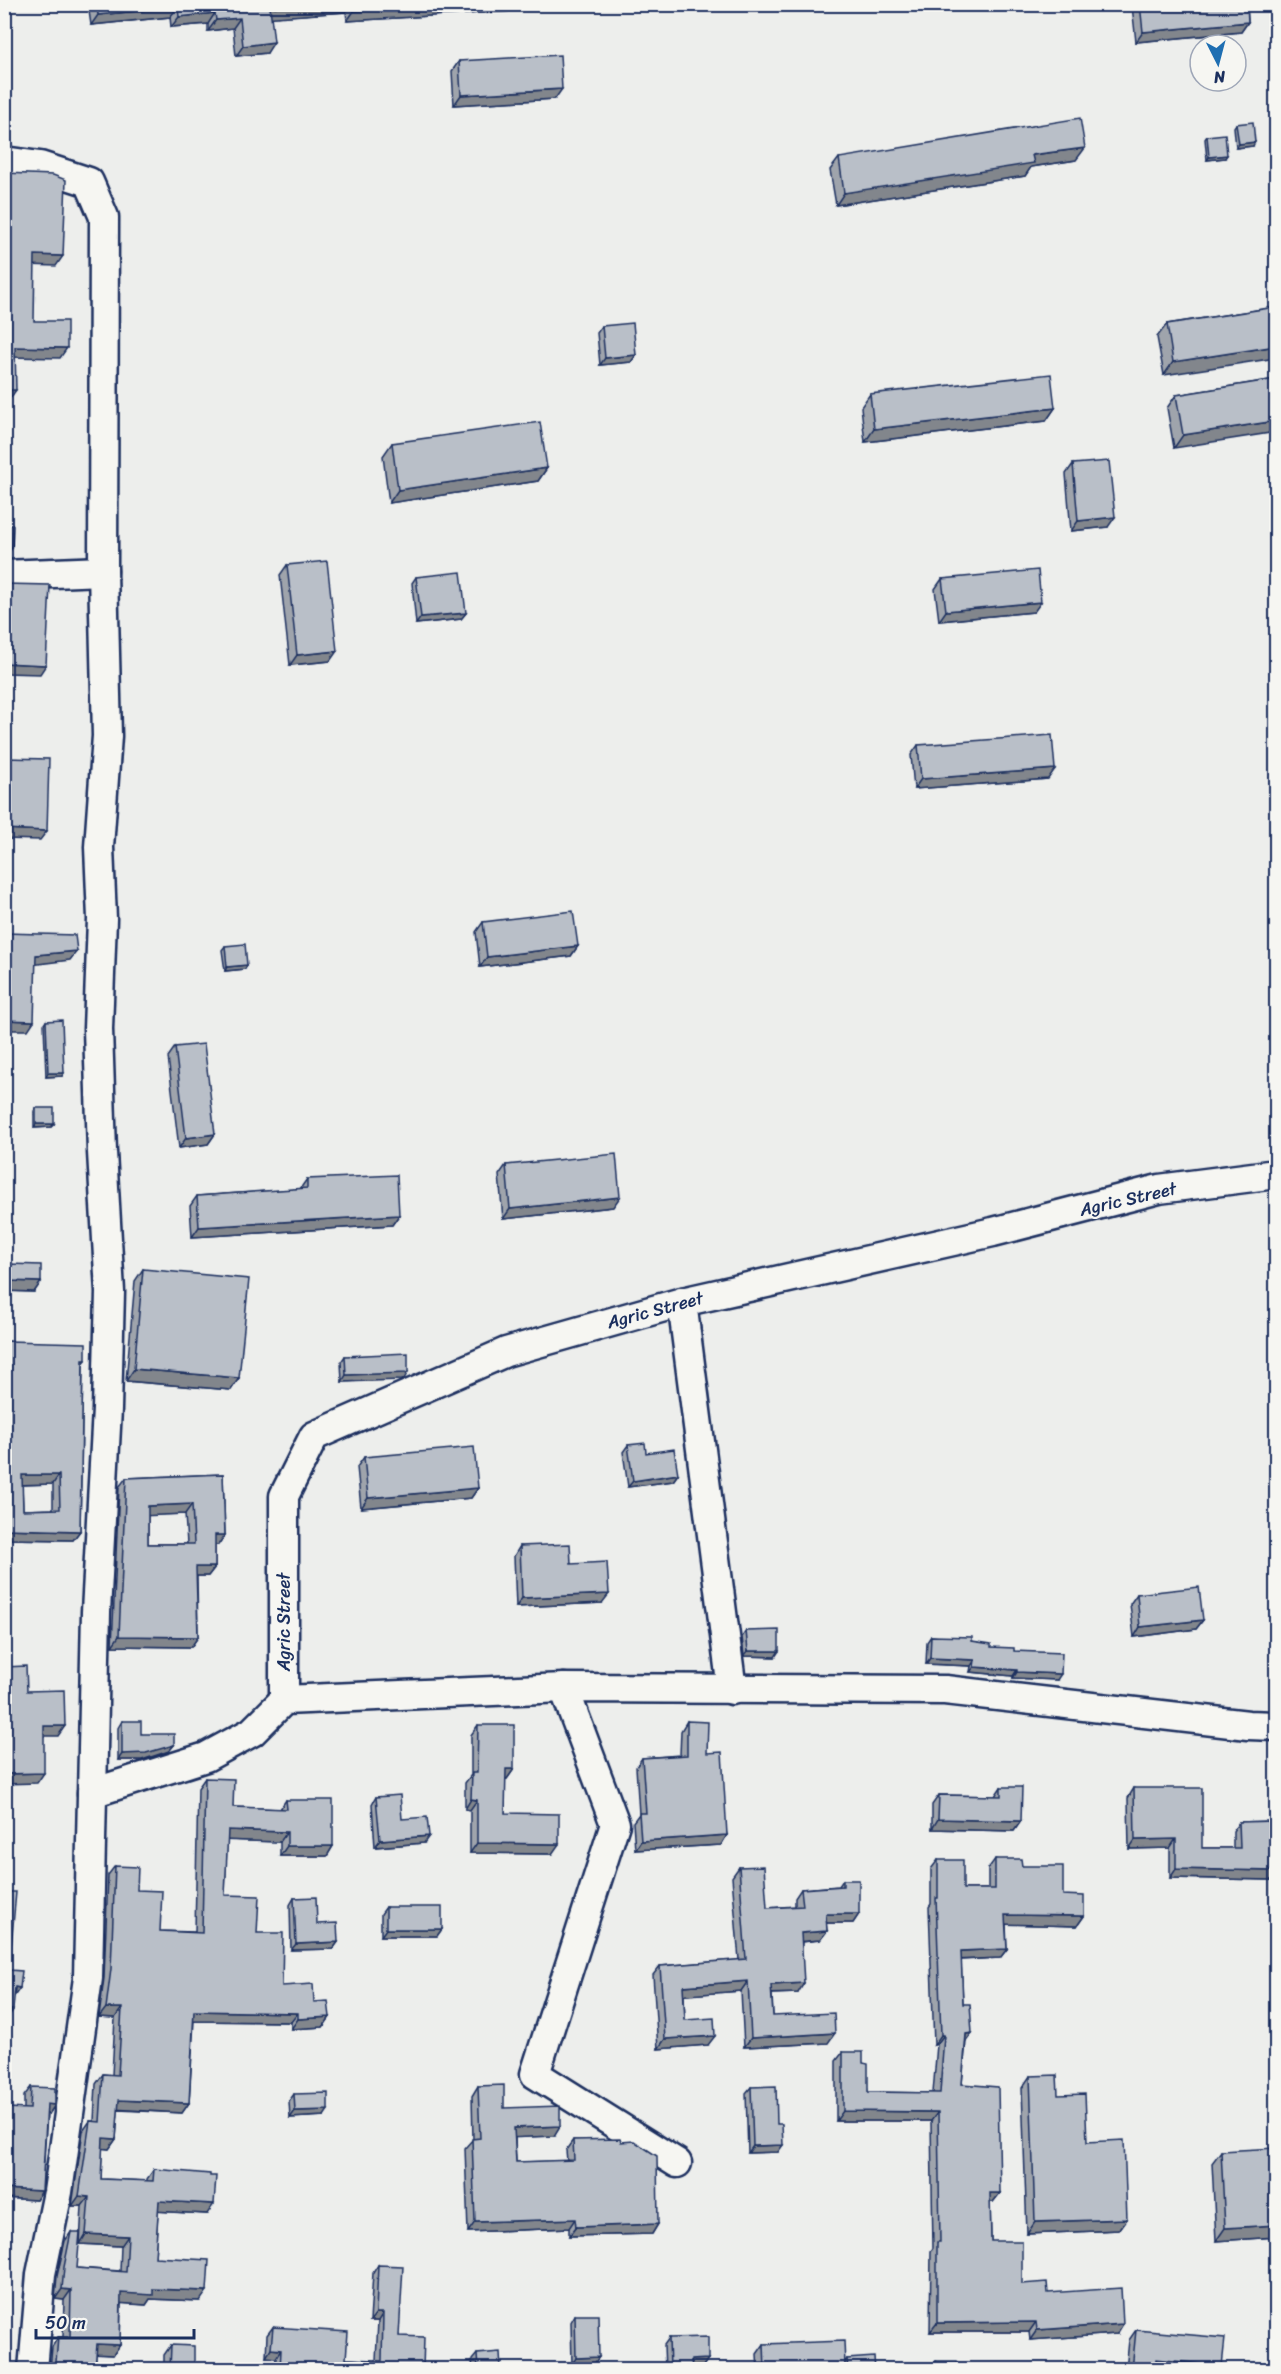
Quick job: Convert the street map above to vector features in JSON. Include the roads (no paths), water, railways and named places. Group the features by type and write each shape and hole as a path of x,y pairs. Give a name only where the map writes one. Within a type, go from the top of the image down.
{"street":[{"path":"4,161 40,166 89,182 104,217 103,571 106,736 99,847 102,919 98,1029 110,1292 107,1409 96,1612 88,1978 58,2192 41,2274 33,2370"},
{"path":"4,575 103,571"},
{"name":"Agric Street","path":"284,1700 284,1496 314,1436 506,1352 682,1302 993,1232 1159,1189 1276,1174"},
{"path":"682,1302 732,1690"},
{"path":"92,1793 206,1757 252,1732 284,1700 564,1688 945,1690 1248,1725 1276,1726"},
{"path":"564,1688 615,1824 535,2074 677,2163"}]}
